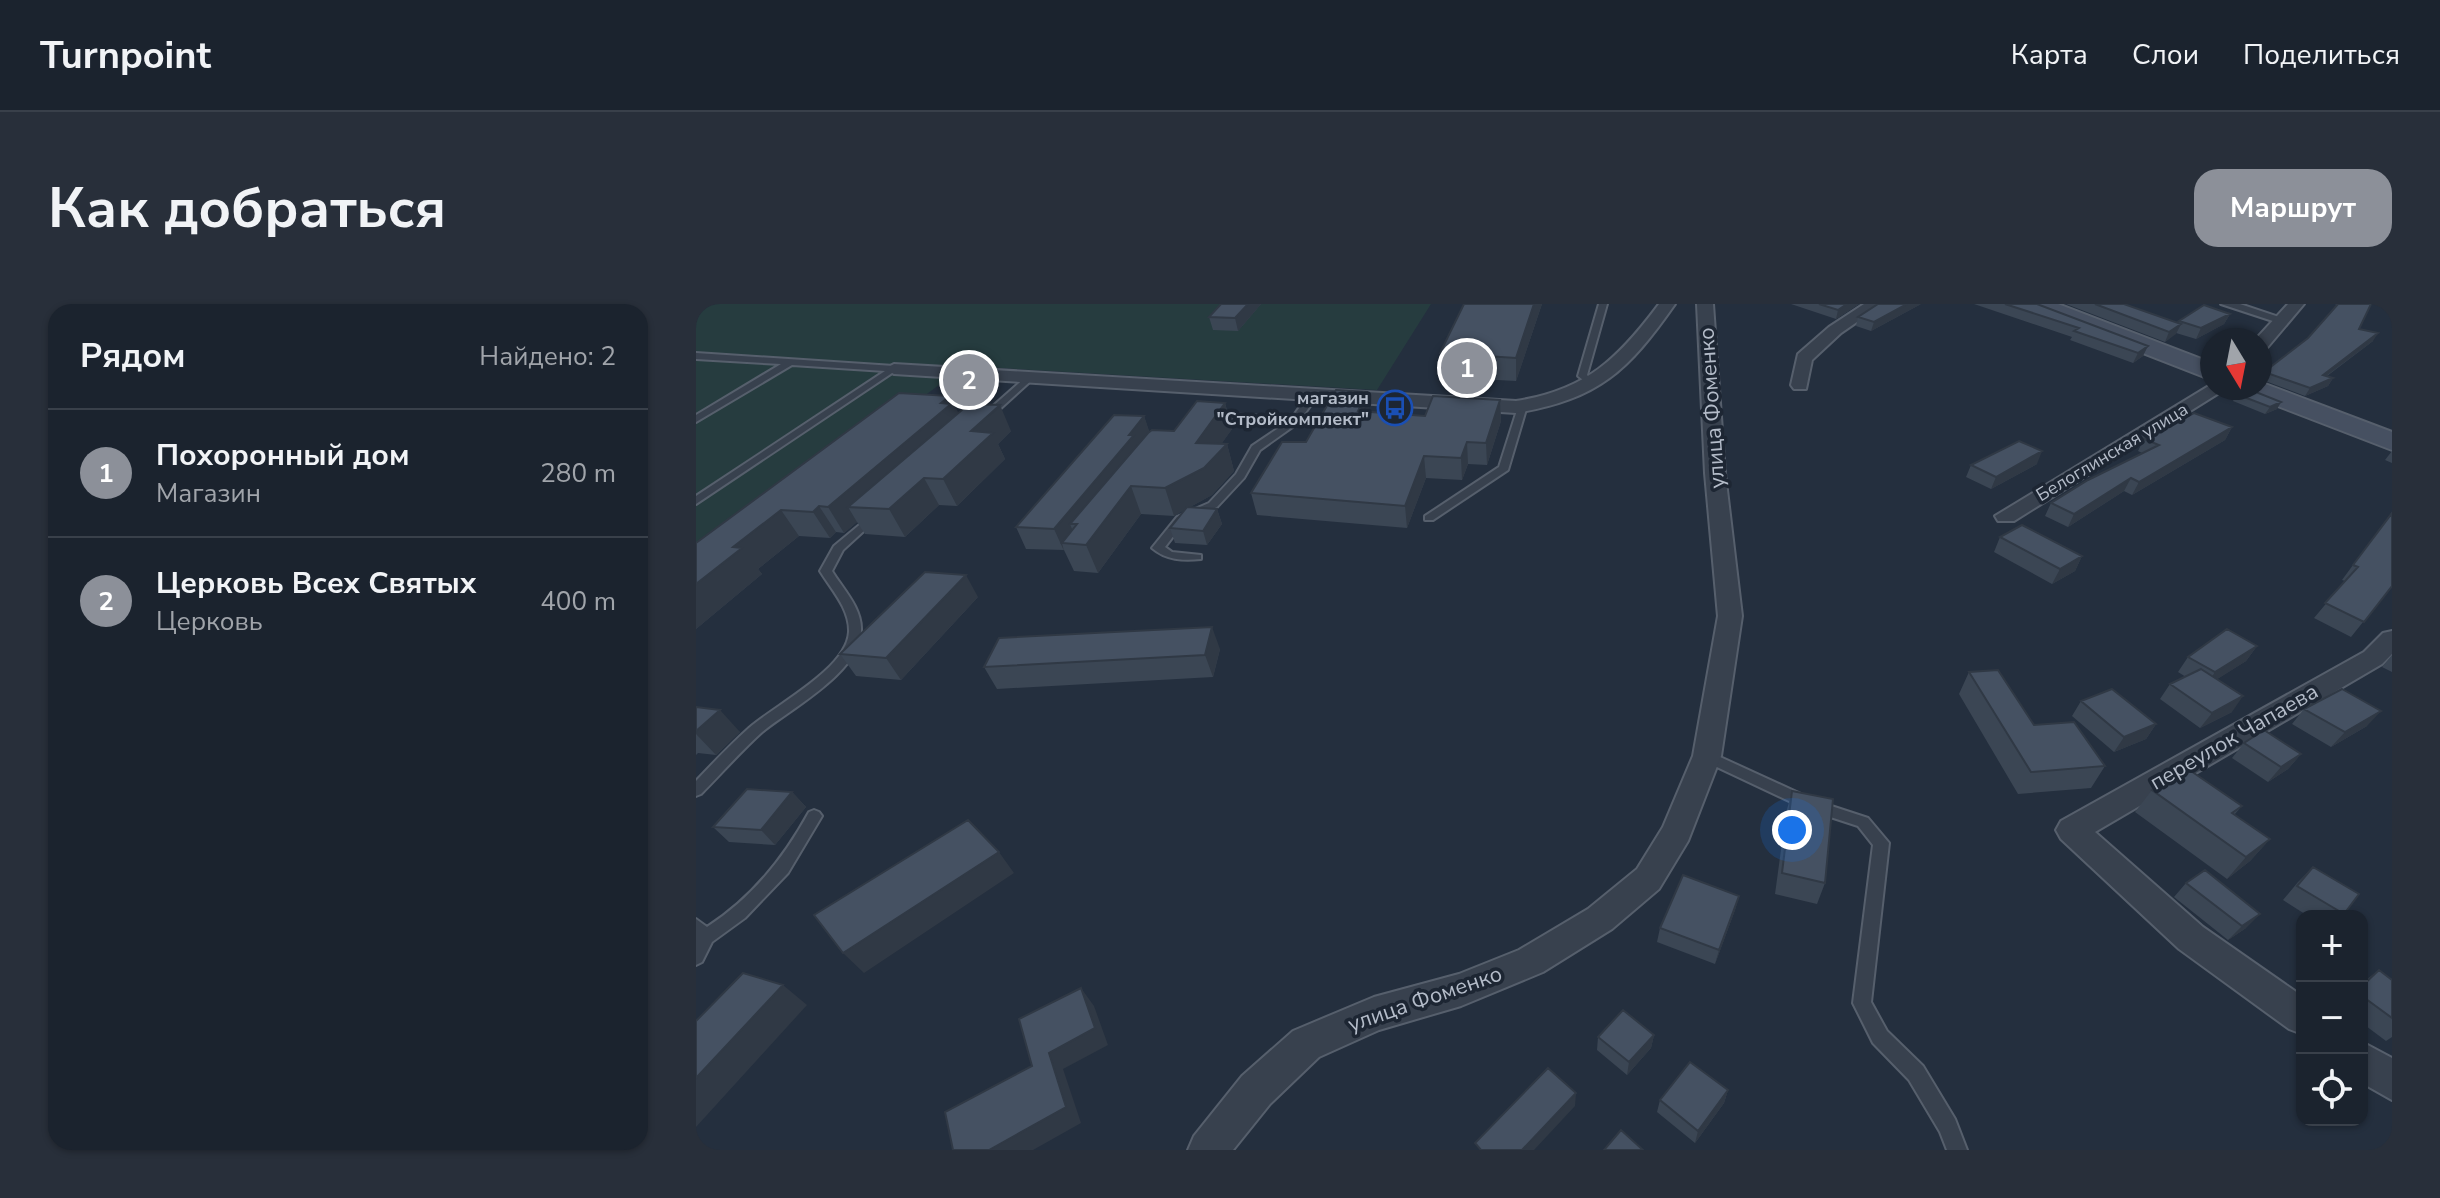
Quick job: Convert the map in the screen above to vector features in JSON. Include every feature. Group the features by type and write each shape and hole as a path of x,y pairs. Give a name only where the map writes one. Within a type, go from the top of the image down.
{"main road":[{"path":"2038,304 2200,367"},
{"path":"2272,395 2392,442"}],"street":[{"path":"894,369 1213,395 1312,396 1412,408 1522,406 1567,398 1592,384 1637,346 1667,304"},
{"name":"улица Фоменко","path":"1208,1150 1256,1090 1306,1044 1374,1014 1461,990 1531,961 1600,919 1648,879 1677,832 1707,756 1730,616 1715,473 1705,304"},
{"path":"1800,385 1804,358 1835,330 1875,304"},
{"path":"2227,304 2282,320"},
{"path":"2272,331 2296,304"},
{"name":"Белоглинская улица","path":"2006,516 2200,399"},
{"name":"переулок Чапаева","path":"2296,1013 2191,938 2072,830 2373,658 2392,639"},
{"path":"2368,1064 2392,1081"}],"lane":[{"path":"1592,384 1582,376 1603,304"},
{"path":"696,356 894,369"},
{"path":"696,419 791,362"},
{"path":"696,501 894,369"},
{"path":"976,425 1030,378"},
{"path":"1197,557 1169,555 1158,548 1181,519 1213,505 1240,476 1256,448 1295,421 1312,396"},
{"path":"1429,518 1504,468 1522,406"},
{"path":"1219,415 1295,421"},
{"path":"696,790 757,730 833,669 853,643 854,625 849,605 826,571 838,548 884,507"},
{"path":"1707,756 1798,799 1863,822 1881,843 1862,1003 1880,1037 1916,1073 1948,1126 1957,1150"},
{"path":"696,957 701,931 730,922 778,874 800,845 814,816"}],"green space":[{"path":"696,304 1431,304 1377,390 965,366 696,563"}],"building":[{"path":"1221,304 1248,304 1235,318 1209,317"},
{"path":"1464,304 1534,304 1516,358 1440,353"},
{"path":"1819,304 1847,304 1838,310"},
{"path":"1878,304 1907,304 1874,322 1858,317"},
{"path":"2005,304 2037,304 2148,346 2138,353 2074,331 2079,328"},
{"path":"2095,304 2124,304 2181,324 2169,332"},
{"path":"2338,304 2371,304 2359,329 2378,333 2323,375 2333,378 2310,388 2272,375 2272,366 2308,338"},
{"path":"2204,305 2230,314 2201,328 2179,321"},
{"path":"1336,390 1367,392 1358,411 1425,416 1433,396 1500,400 1486,443 1467,442 1461,458 1424,456 1405,506 1251,493 1282,442 1306,442"},
{"path":"899,393 950,396 941,403 951,404 828,507 819,506 813,512 781,510 733,547 742,548 696,584 696,543"},
{"path":"2272,398 2281,402 2270,407 2252,400"},
{"path":"1197,401 1225,403 1196,443 1227,444 1204,468 1165,488 1131,486 1086,545 1062,543 1077,524 1070,524 1148,433 1152,430 1174,431"},
{"path":"969,404 1000,405 971,431 993,433 943,479 924,478 889,509 848,507"},
{"path":"2194,413 2232,427 2139,482 2131,478 2074,514 2051,503 2088,480 2159,445 2144,439"},
{"path":"1114,415 1144,416 1129,435 1134,435 1054,529 1016,527"},
{"path":"2019,441 2042,451 1996,477 1971,465"},
{"path":"1187,507 1217,509 1203,531 1170,528"},
{"path":"2392,513 2392,586 2364,622 2325,603 2358,567 2353,565"},
{"path":"2022,525 2082,556 2060,569 2000,537"},
{"path":"925,572 966,575 886,658 840,654"},
{"path":"1212,627 1205,655 984,667 999,638"},
{"path":"2227,629 2257,646 2215,672 2188,657"},
{"path":"2201,669 2243,696 2212,713 2170,684"},
{"path":"1998,670 2034,725 2074,722 2105,766 2031,772 1969,672"},
{"path":"2112,689 2156,724 2124,737 2081,701"},
{"path":"2342,689 2381,711 2345,732 2304,709"},
{"path":"696,707 720,710 696,731"},
{"path":"2264,730 2301,754 2281,767 2244,743"},
{"path":"2188,769 2242,806 2232,813 2270,839 2246,857 2152,790"},
{"path":"747,789 792,792 761,830 713,827"},
{"path":"1792,791 1833,799 1825,883 1782,873"},
{"path":"968,820 999,852 843,953 814,915"},
{"path":"2313,867 2359,894 2347,910 2337,910 2297,886"},
{"path":"2205,870 2260,914 2242,926 2186,883"},
{"path":"1683,875 1739,896 1719,950 1660,928"},
{"path":"2379,970 2392,980 2392,1018 2368,1000 2368,980"},
{"path":"743,973 783,985 696,1078 696,1021"},
{"path":"1081,988 1095,1028 1049,1053 1066,1107 989,1150 953,1150 945,1112 1032,1066 1019,1019"},
{"path":"1623,1010 1654,1035 1629,1062 1598,1037"},
{"path":"1690,1062 1728,1090 1698,1131 1660,1100"},
{"path":"1548,1068 1576,1093 1522,1150 1481,1150 1475,1143"},
{"path":"1621,1130 1643,1150 1604,1150"}],"place":[{"name":"Похоронный дом","path":"1467,368"},
{"name":"Церковь Всех Святых","path":"969,380"},
{"name":"магазин \"Стройкомплект\"","path":"1395,408"}]}
